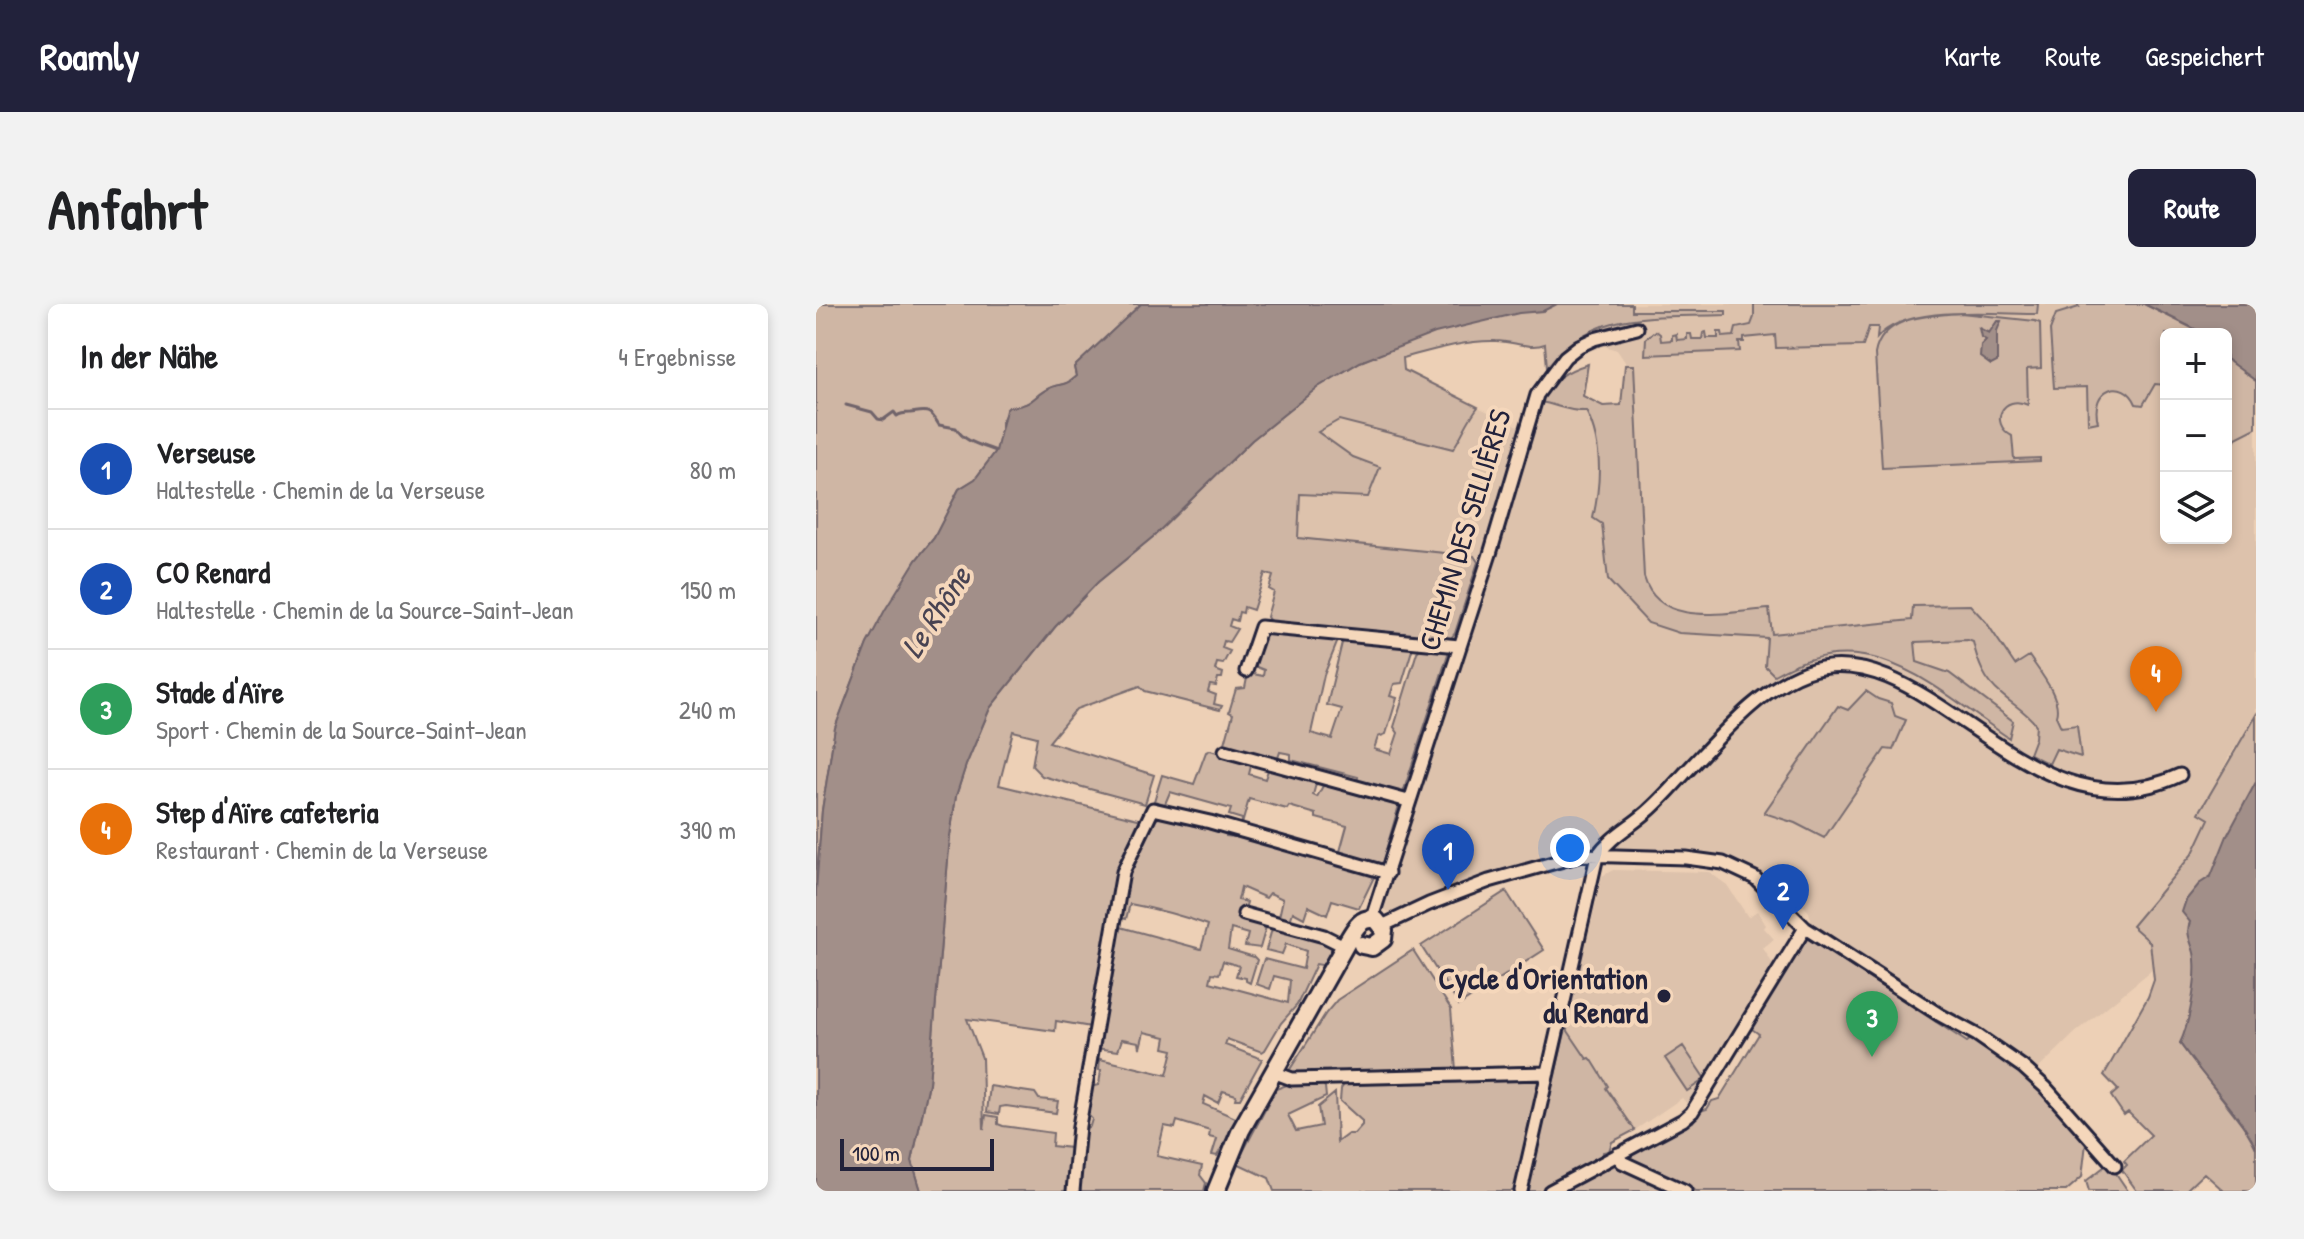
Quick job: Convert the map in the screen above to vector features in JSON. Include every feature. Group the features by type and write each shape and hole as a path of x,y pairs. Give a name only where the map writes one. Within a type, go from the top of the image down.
{"street":[{"name":"CHEMIN DES SELLIÈRES","path":"1377,922 1408,801 1537,395 1565,357 1579,346 1637,328"},
{"path":"1246,671 1261,627 1459,646"},
{"path":"1521,1191 1597,856 1612,838 1646,813 1760,699 1791,679 1819,668 1847,667 1889,678 1917,692 1997,745 2063,779 2095,787 2147,787 2180,775"},
{"path":"1225,751 1408,801"},
{"path":"1073,1191 1081,1112 1123,872 1153,809 1210,822 1388,873"},
{"path":"1216,1191 1241,1130 1344,946 1364,920 1377,922 1489,881 1581,855 1709,860 1737,868 1755,878 1805,928 2023,1067 2045,1087 2115,1166"},
{"path":"1244,914 1324,936 1344,946"},
{"path":"1356,928 1356,936 1362,945 1372,947 1381,942 1384,934 1377,922"},
{"path":"1550,1191 1683,1120 1692,1112 1805,928"},
{"path":"1313,1003 1326,993 1344,964 1362,945"},
{"path":"1273,1072 1292,1079 1548,1073"},
{"path":"1618,1154 1622,1162 1680,1190"}],"shaded area":[{"path":"816,304 1141,304 1074,367 1076,376 1065,384 1046,390 1029,403 1009,407 1002,421 996,451 975,479 959,489 934,538 916,560 867,644 835,728 822,810 816,891"},
{"path":"1500,304 1632,304 1632,311 1726,311 1726,315 1651,317 1606,325 1585,334 1547,367 1545,344 1533,346 1502,341 1449,346 1403,358 1404,370 1478,407 1453,449 1339,420 1318,432 1353,457 1380,467 1368,497 1300,494 1298,538 1474,556 1478,562 1451,638 1272,624 1267,617 1274,592 1269,589 1273,576 1265,573 1253,610 1244,607 1237,621 1231,619 1229,626 1237,629 1229,642 1224,641 1222,648 1230,651 1223,664 1217,663 1215,670 1223,673 1222,678 1218,678 1216,686 1210,685 1208,692 1216,695 1214,704 1222,706 1220,710 1145,691 1140,686 1076,709 1049,742 1154,775 1145,804 1042,776 1032,766 1037,737 1013,731 999,785 1142,820 1118,872 1091,1027 1056,1021 1055,1031 967,1019 982,1058 984,1129 986,1115 998,1117 998,1124 1003,1126 1053,1133 1052,1146 1071,1148 1069,1191 921,1191 912,1161 929,1083 950,836 956,796 990,708 1055,627 1098,582 1154,536 1252,440 1318,387 1360,362"},
{"path":"1632,304 2076,304 2160,336 2160,544 2232,544 2232,383 2256,400 2256,715 2229,757 2199,814 2210,818 2193,853 2132,926 2150,942 2152,970 2075,1033 2035,1072 1981,1031 1819,931 1812,924 1804,906 1783,899 1747,867 1716,855 1568,851 1479,877 1391,913 1383,909 1438,725 1493,558 1298,538 1300,493 1367,497 1380,468 1353,457 1317,432 1339,420 1453,449 1463,426 1478,407 1520,427 1530,392 1547,367 1547,351 1631,311","holes":["1604,346 1617,350 1625,362 1621,405 1603,406 1583,396 1588,364 1561,374 1577,355"]},
{"path":"1754,304 2038,304 2037,314 1928,315 1890,327 1877,338 1878,327 1869,327 1863,346 1776,348 1775,335 1744,338 1744,342 1739,342 1740,351 1645,355 1646,338 1656,331 1661,341 1672,340 1672,335 1676,334 1677,340 1687,339 1687,334 1691,334 1692,339 1702,339 1706,332 1707,338 1718,338 1718,332 1722,332 1723,337 1734,336 1736,328 1751,325"},
{"path":"2076,304 2144,304 2192,328 2160,328 2160,384 2155,384 2143,405 2136,404 2124,390 2109,390 2098,401 2098,422 2088,424 2087,387 2054,388 2050,330 2056,314 2079,307"},
{"path":"1961,313 2040,323 2041,368 2027,369 2028,405 2012,403 2006,406 2000,417 2001,424 2012,436 2014,459 2040,458 2040,461 1882,468 1875,354 1879,341 1897,325 1909,320"},
{"path":"2232,363 2256,381 2256,428 2236,438 2232,445"},
{"path":"1588,364 1583,396 1603,406 1621,405 1625,365 1634,365 1644,577 1652,593 1664,604 1696,614 1769,609 1772,634 1912,620 1913,606 1970,605 1986,622 2015,665 2029,656 2053,693 2061,727 2077,725 2081,757 2056,749 2049,764 2029,754 2036,725 1990,683 1973,642 1968,640 1915,642 1917,662 1949,673 2013,721 2009,738 1926,681 1898,666 1870,657 1840,654 1808,660 1774,675 1765,666 1767,638 1679,633 1648,623 1608,580 1602,524 1593,518 1599,464 1592,424 1586,411 1541,402 1560,377"},
{"path":"1270,632 1333,638 1337,643 1324,675 1311,733 1332,739 1342,709 1327,705 1342,643 1349,639 1408,643 1412,650 1402,683 1394,684 1390,696 1397,698 1386,734 1378,737 1374,749 1391,754 1398,733 1394,727 1417,652 1424,645 1449,651 1402,796 1357,783 1358,777 1291,760 1291,754 1280,752 1277,761 1224,747 1236,689 1245,688 1248,673 1263,676 1264,670 1254,666 1263,637"},
{"path":"1866,691 1891,703 1895,716 1906,720 1893,750 1885,749 1824,838 1795,823 1764,813 1838,706 1848,710"},
{"path":"2256,715 2256,809 2202,1002 2180,1044 2252,1137 2256,1148 2256,1191 2224,1191 2204,1173 2185,1191 2137,1191 2122,1170 2127,1165 2124,1161 2151,1135 2128,1112 2124,1115 2111,1096 2118,1090 2104,1075 2148,997 2154,980 2150,942 2132,926 2193,853 2209,819 2199,813"},
{"path":"1210,750 1252,762 1249,774 1265,779 1269,767 1317,780 1313,795 1317,797 1325,782 1337,785 1336,788 1343,787 1400,802 1381,867 1339,855 1347,826 1316,818 1316,814 1289,806 1287,809 1249,799 1241,828 1242,819 1229,815 1231,809 1170,792 1165,804 1154,801 1162,775 1194,784 1206,752"},
{"path":"1162,817 1226,831 1226,836 1246,838 1376,873 1359,908 1332,900 1327,915 1308,906 1304,918 1293,912 1290,921 1279,917 1283,899 1270,893 1266,898 1241,887 1238,900 1247,902 1243,917 1266,927 1260,948 1245,946 1248,934 1231,929 1228,949 1257,960 1250,983 1246,978 1236,976 1239,966 1223,961 1219,974 1212,973 1210,982 1288,1003 1290,980 1274,976 1270,989 1256,984 1264,959 1303,969 1306,951 1286,944 1282,954 1266,950 1272,929 1275,927 1335,945 1327,966 1316,964 1297,1005 1281,1023 1265,1050 1262,1052 1227,1039 1225,1045 1262,1059 1240,1099 1223,1091 1218,1103 1205,1096 1203,1104 1238,1119 1217,1156 1212,1155 1217,1139 1209,1137 1210,1131 1177,1121 1175,1128 1164,1126 1157,1156 1202,1166 1200,1175 1206,1183 1204,1191 1077,1191 1082,1130 1090,1126 1092,1119 1085,1112 1089,1087 1099,1085 1100,1059 1167,1075 1173,1050 1164,1048 1166,1037 1144,1032 1140,1048 1139,1042 1122,1039 1118,1051 1095,1048 1117,926 1201,949 1208,925 1130,904 1126,919 1118,917 1127,874 1156,819"},
{"name":"Cycle d'Orientation du Renard","path":"1613,870 1709,872 1727,885 1748,917 1757,911 1766,925 1764,928 1774,939 1763,948 1774,966 1690,1107 1682,1098 1635,1130 1566,1028 1602,876"},
{"path":"1506,891 1544,950 1459,1005 1421,946"},
{"path":"1807,938 1967,1042 1972,1038 2022,1073 2086,1143 2082,1177 2066,1191 1696,1191 1629,1160 1630,1152 1693,1122 1700,1111 1719,1099 1759,1034 1749,1027"},
{"path":"1413,950 1451,1009 1456,1070 1287,1074 1337,1000"},
{"path":"1566,1028 1587,1059 1592,1060 1608,1086 1606,1088 1635,1130 1612,1142 1609,1151 1603,1152 1603,1158 1540,1191 1526,1191 1547,1096 1550,1096"},
{"path":"1683,1046 1705,1079 1687,1091 1665,1058"},
{"path":"1535,1078 1540,1083 1515,1191 1274,1191 1269,1178 1237,1163 1276,1089 1292,1083 1321,1083 1325,1087 1326,1097 1288,1115 1296,1131 1321,1126 1318,1107 1335,1093 1337,1142 1348,1134 1354,1134 1362,1125 1362,1121 1340,1101 1341,1089 1346,1082"},
{"path":"990,1086 1035,1093 1039,1099 1058,1101 1056,1113 1006,1106 1000,1107 999,1114 987,1112"},
{"path":"1614,1163 1664,1187 1666,1191 1561,1191"},
{"path":"2109,1163 2128,1191 2089,1191 2086,1181"}],"water":[{"name":"Le Rhône","path":"1141,304 1557,304 1543,311 1519,313 1435,333 1360,362 1318,387 1252,440 1154,536 1098,582 1055,627 990,708 956,796 929,1083 912,1161 921,1191 816,1191 816,891 822,810 835,728 867,644 885,610 916,560 934,538 959,489 975,479 996,451 1006,410 1029,403 1046,390 1067,383 1076,376 1074,367"},
{"path":"2144,304 2256,304 2256,381 2232,363 2232,328 2193,328"},
{"path":"1997,321 2001,321 1997,331 1997,362 1991,365 1980,357 1981,345 1986,340 1981,337 1979,328 1989,333"},
{"path":"2256,782 2256,1148 2240,1121 2180,1043 2194,991 2195,969 2195,955 2188,932 2190,922 2182,912 2186,900 2199,884 2211,876 2227,836"}],"waterway":[{"path":"846,405 872,412 883,420 894,412 897,416 927,412 939,425 956,428 968,440 996,451"}],"place":[{"name":"Step d'Aïre cafeteria","path":"2156,712"},
{"name":"Verseuse","path":"1448,890"},
{"name":"CO Renard","path":"1783,930"},
{"name":"Cycle d'Orientation du Renard","path":"1664,996"},
{"name":"Stade d'Aïre","path":"1872,1057"}]}
